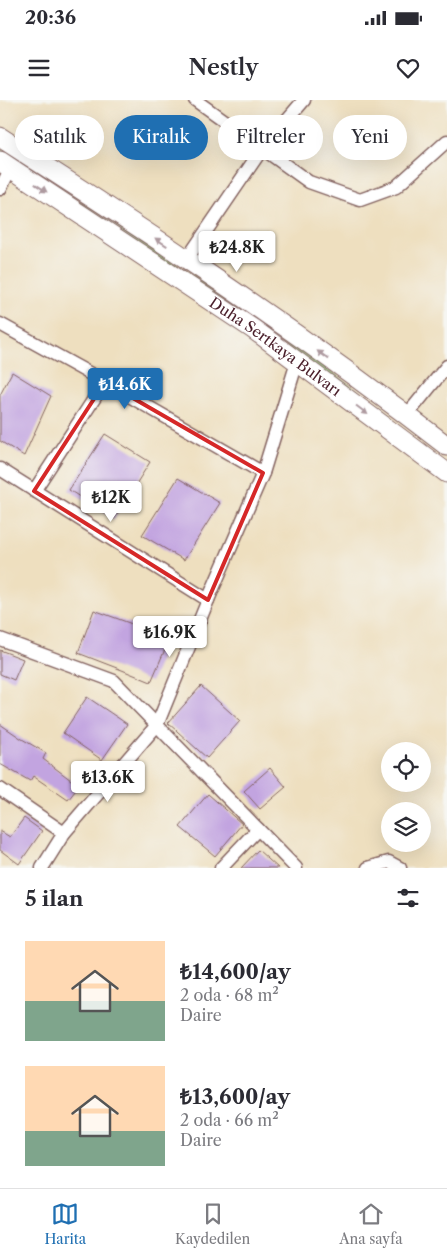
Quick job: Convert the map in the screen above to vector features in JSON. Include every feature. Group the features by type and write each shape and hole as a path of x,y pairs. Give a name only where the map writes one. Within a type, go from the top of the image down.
{"main road":[{"name":"Duha Sertkaya Bulvarı","path":"0,137 187,259 407,415 447,446"},
{"name":"Duha Sertkaya Bulvarı","path":"6,165 253,329 447,474"},
{"path":"395,435 407,415"}],"street":[{"path":"195,100 218,116"},
{"path":"291,115 304,100"},
{"path":"279,160 309,182 360,200 396,186 447,141"},
{"path":"187,259 254,160"},
{"path":"0,189 6,165"},
{"path":"0,324 105,382 263,474"},
{"path":"42,868 64,833 157,725 208,600 263,474 297,362"},
{"path":"407,415 447,366"},
{"path":"34,491 105,382"},
{"path":"0,469 208,600"},
{"path":"0,639 114,681 296,868"},
{"path":"0,789 64,833"},
{"path":"221,868 258,829"},
{"path":"368,868 388,862 400,868"}],"highlighted area":[{"path":"105,382 263,473 208,600 34,491"}],"green space":[{"path":"0,148 15,158 15,160 18,160 259,318 392,416 390,419 0,152"}],"building":[{"path":"12,372 51,396 24,456 0,441 0,395"},
{"path":"105,434 150,462 114,519 69,490"},
{"path":"178,478 220,503 184,560 142,535"},
{"path":"94,610 169,640 151,682 78,653"},
{"path":"0,650 23,659 14,680 0,674"},
{"path":"201,686 240,721 207,758 168,723"},
{"path":"87,697 127,724 102,760 63,733"},
{"path":"0,724 46,753 43,759 79,786 68,800 33,776 30,781 0,764"},
{"path":"270,768 286,787 260,809 244,791"},
{"path":"208,794 242,824 215,856 180,827"},
{"path":"24,818 42,831 19,864 0,850 0,831 10,837"},
{"path":"258,850 278,868 241,868"}]}
